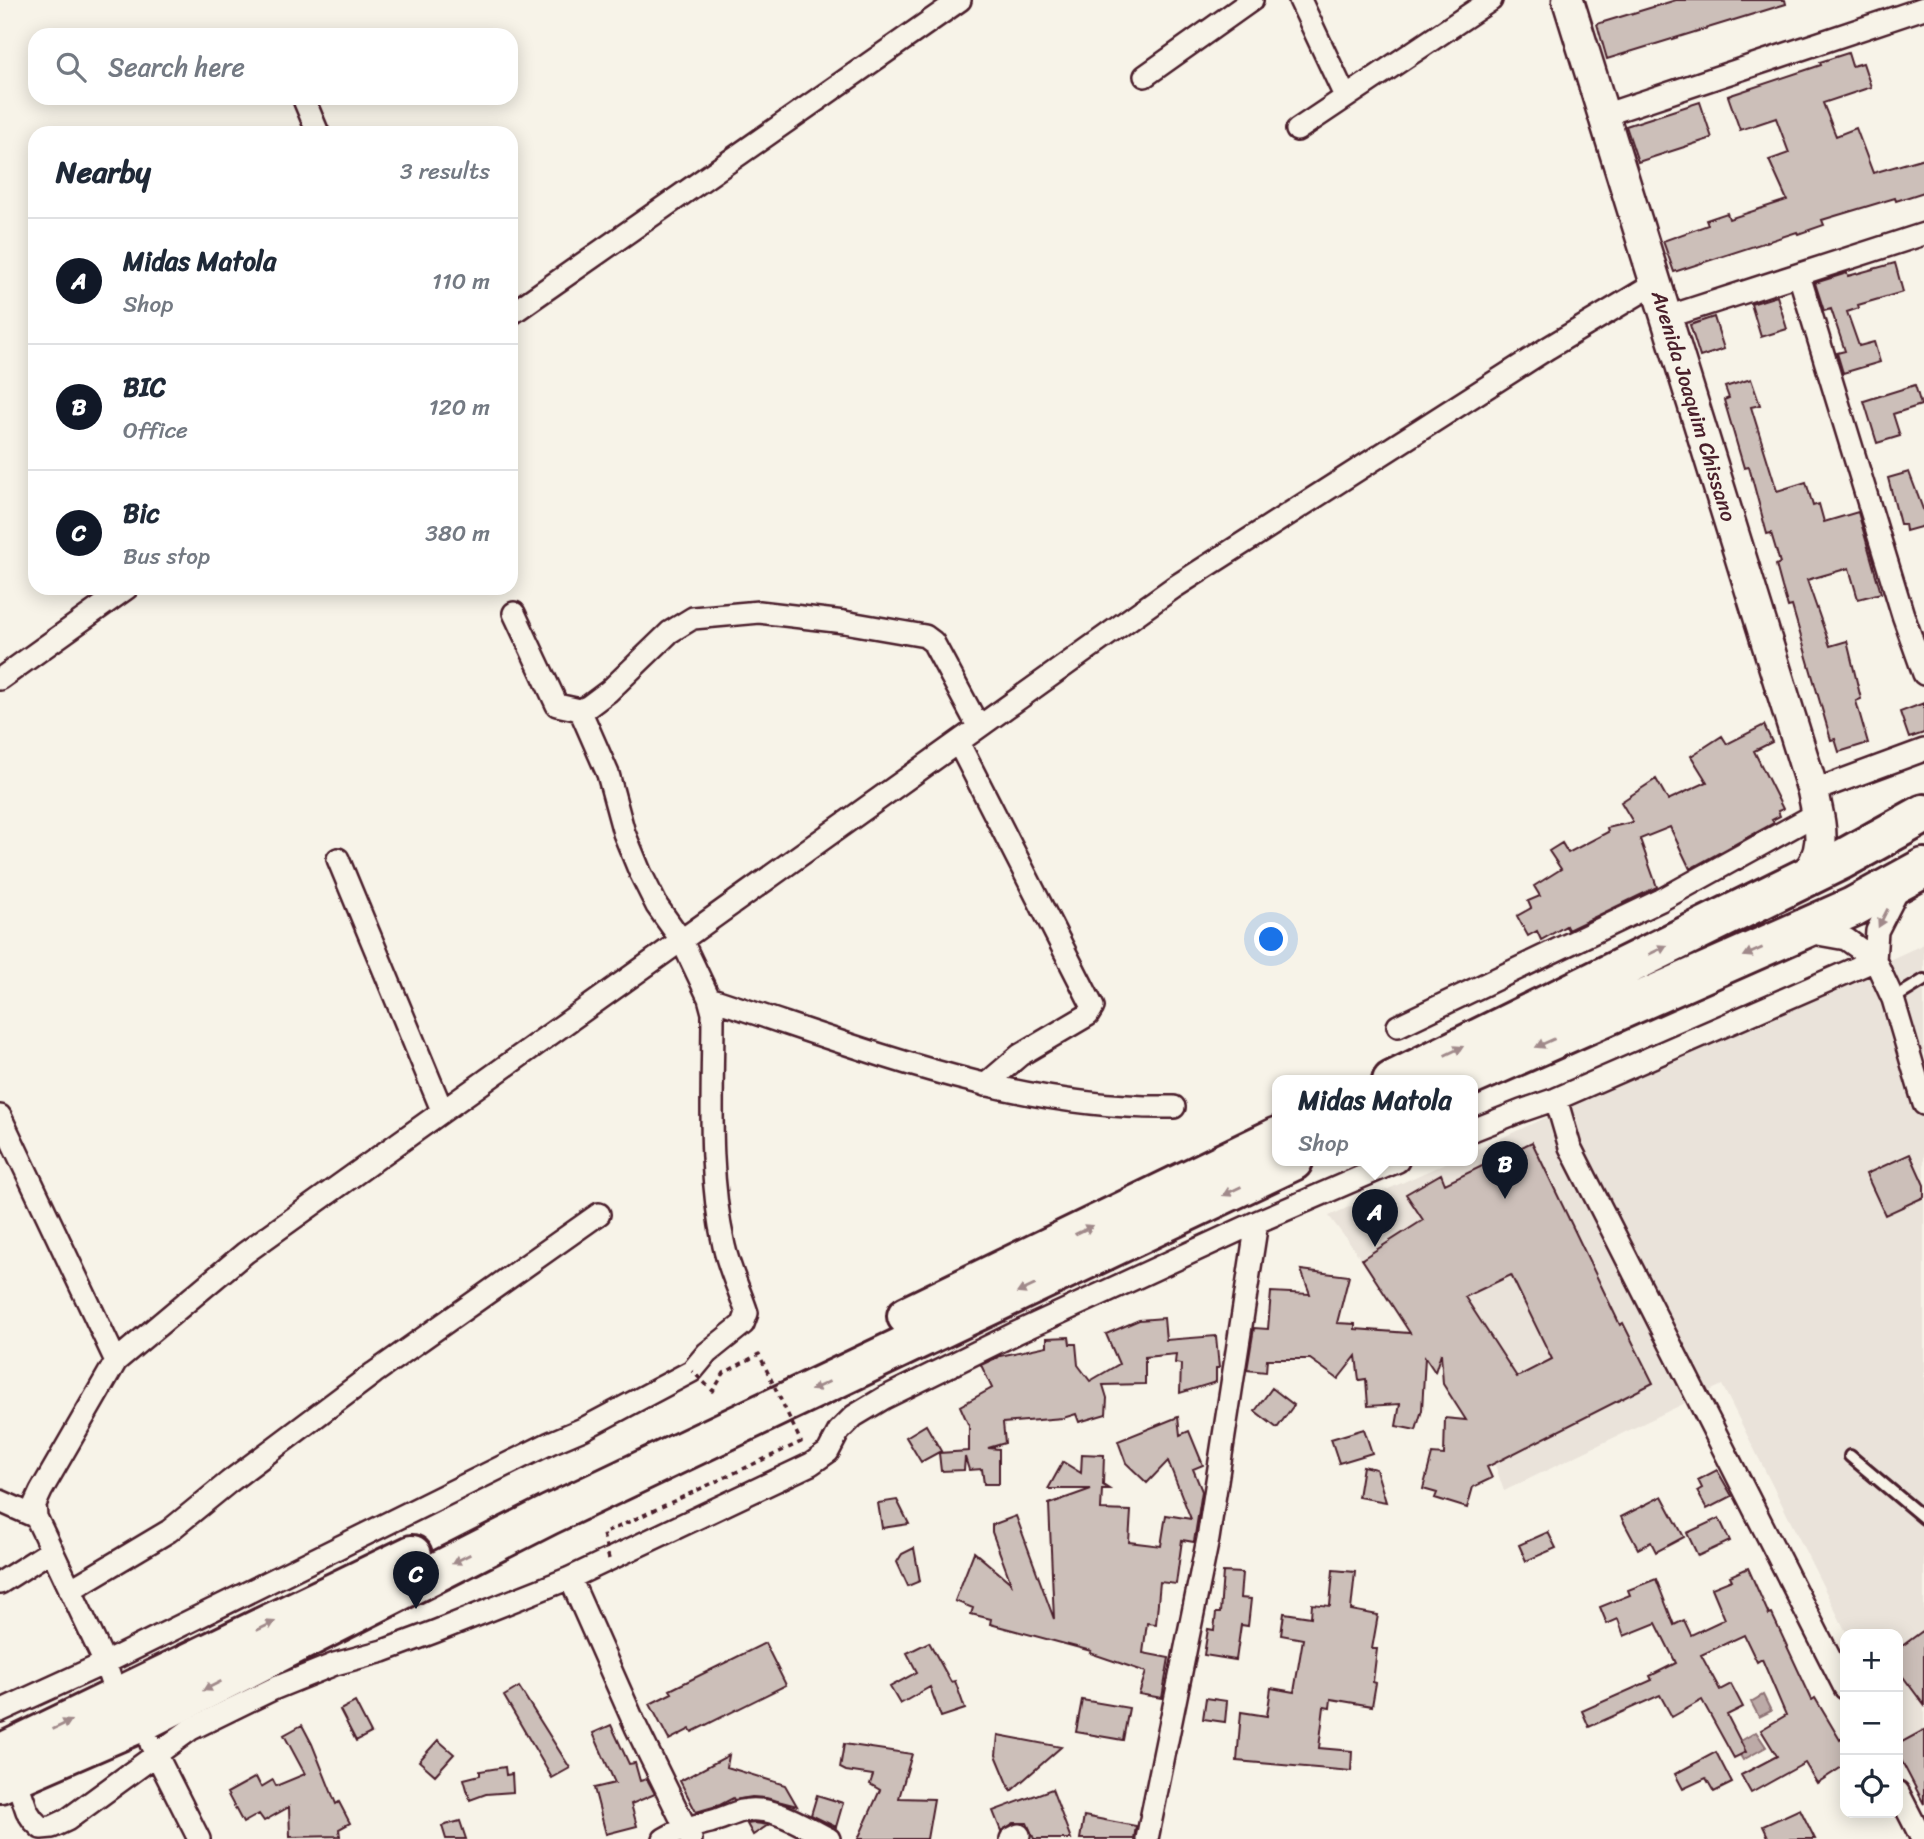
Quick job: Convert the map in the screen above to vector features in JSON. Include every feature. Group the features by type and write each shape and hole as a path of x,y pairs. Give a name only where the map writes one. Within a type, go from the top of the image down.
{"highway":[{"path":"1404,1075 1804,878 1924,814"},
{"path":"1473,1075 1853,907 1914,873"},
{"path":"5,1771 934,1302 1272,1138"},
{"path":"130,1709 404,1589 549,1515 1282,1166"}],"street":[{"path":"518,309 960,0"},
{"path":"1145,76 1252,0"},
{"path":"1300,0 1345,96"},
{"path":"1297,130 1491,0"},
{"name":"Avenida Joaquim Chissano","path":"1568,0 1816,802 1821,844 1816,864 1804,878"},
{"path":"1604,115 1924,8"},
{"path":"306,105 315,126"},
{"path":"1667,317 1924,234"},
{"path":"1800,275 1903,615 1924,674"},
{"path":"199,1839 130,1709 36,1517 35,1504 41,1491 116,1360 245,1253 1173,587 1536,356 1656,283"},
{"path":"0,679 117,595"},
{"path":"514,613 557,705 580,710 610,691 670,632 693,618 758,612 844,622 925,636 933,642 978,726"},
{"path":"5,1771 38,1834 67,1820 130,1709 550,1443 583,1429 692,1371 707,1353 743,1324 747,1313 724,1247 716,1191 711,1139 713,1013 709,998 682,941 657,906 640,872 624,833 608,775 580,710"},
{"path":"958,742 1093,1007 1088,1015 1020,1055 985,1085"},
{"path":"1398,1026 1661,900 1816,802 1924,750"},
{"path":"1816,802 1841,831 1859,837 1882,838"},
{"path":"338,859 442,1110"},
{"path":"1914,873 1877,931 1875,960 1893,999 1924,1104"},
{"path":"1801,930 1846,939 1875,960"},
{"path":"1478,1128 1556,1100 1875,960"},
{"path":"709,998 914,1067 985,1085 1066,1100 1136,1108 1174,1107"},
{"path":"1556,1100 1570,1147 1840,1678"},
{"path":"0,1116 116,1360"},
{"path":"0,1711 130,1709 191,1729 273,1689 335,1664 383,1651 434,1632 610,1559 811,1464 828,1452 839,1430 854,1416 884,1398 1016,1333 1387,1166"},
{"path":"70,1590 169,1531 229,1482 374,1373 599,1214"},
{"path":"1147,1839 1208,1539 1257,1223"},
{"path":"0,1501 36,1517"},
{"path":"0,1583 52,1550"},
{"path":"570,1577 636,1727 688,1833"},
{"path":"1903,1802 1922,1839"},
{"path":"664,1839 688,1833 709,1822 742,1811 758,1810 772,1812 829,1839"}],"lane":[{"path":"1893,999 1924,980"},
{"path":"1850,1456 1924,1518"}],"path":[{"path":"610,1559 603,1534 801,1442 759,1354 724,1373 713,1391 692,1371"}],"shaded area":[{"path":"1924,944 1924,1788 1903,1745 1903,1629 1844,1629 1722,1385 1504,1491 1478,1415 1329,1216 1439,1166 1478,1166 1478,1149"},
{"path":"1763,1695 1771,1711 1759,1717 1751,1702"},
{"path":"1756,1732 1766,1747 1743,1760 1734,1745"}],"building":[{"path":"1676,0 1785,0 1786,4 1607,59 1597,24"},
{"path":"1848,53 1852,66 1863,63 1871,87 1823,103 1836,136 1856,128 1873,173 1924,158 1924,192 1822,220 1824,225 1674,272 1663,241 1708,225 1706,220 1727,213 1729,219 1787,200 1769,160 1789,153 1776,118 1740,130 1728,96 1821,65 1820,62"},
{"path":"1700,102 1712,138 1638,162 1626,126"},
{"path":"1895,263 1903,292 1858,305 1859,308 1847,312 1859,346 1874,342 1880,362 1843,373 1837,353 1845,351 1831,309 1824,311 1815,283"},
{"path":"1777,296 1787,329 1761,337 1751,304"},
{"path":"1714,317 1724,349 1700,357 1690,325"},
{"path":"1751,379 1760,405 1751,407 1777,491 1806,482 1813,506 1819,504 1824,522 1858,512 1881,593 1858,599 1849,568 1807,580 1830,646 1847,641 1861,699 1856,701 1868,743 1839,752 1835,739 1831,740 1792,606 1788,607 1782,587 1776,565 1780,563 1771,533 1767,534 1749,467 1744,468 1724,400 1729,398 1725,387"},
{"path":"1915,385 1921,405 1893,414 1900,436 1877,443 1864,401"},
{"path":"1909,472 1924,512 1924,526 1906,531 1905,524 1900,524 1888,478"},
{"path":"1924,703 1924,733 1909,738 1900,712"},
{"path":"1764,725 1772,742 1754,751 1783,809 1778,811 1780,816 1772,820 1774,823 1690,869 1670,827 1640,839 1657,887 1568,930 1566,926 1541,940 1537,931 1528,936 1517,916 1531,908 1528,901 1540,896 1534,886 1561,869 1549,851 1562,843 1568,853 1608,832 1607,828 1633,822 1621,802 1656,779 1668,800 1707,782 1691,756 1722,736 1727,744"},
{"path":"1532,1142 1620,1325 1623,1323 1653,1383 1487,1467 1492,1478 1473,1487 1467,1508 1435,1498 1437,1493 1423,1489 1432,1454 1444,1455 1445,1418 1466,1420 1443,1384 1441,1353 1435,1372 1425,1357 1422,1410 1416,1430 1396,1426 1400,1404 1368,1406 1366,1379 1359,1380 1356,1356 1338,1379 1310,1359 1267,1359 1266,1372 1247,1370 1254,1328 1268,1329 1271,1292 1310,1294 1301,1270 1349,1276 1337,1323 1355,1324 1355,1329 1410,1333 1362,1259 1423,1220 1406,1194 1441,1174 1445,1184","holes":["1511,1275 1552,1359 1517,1377 1465,1297"]},
{"path":"1910,1154 1924,1185 1924,1197 1885,1215 1866,1174"},
{"path":"1164,1318 1166,1340 1216,1336 1219,1368 1216,1368 1216,1382 1180,1393 1181,1364 1175,1363 1176,1354 1145,1357 1145,1384 1103,1385 1107,1398 1106,1414 1079,1422 1076,1414 1063,1418 1003,1423 1005,1443 988,1448 999,1449 999,1484 984,1484 982,1469 969,1470 965,1457 964,1470 941,1471 939,1453 969,1451 969,1426 960,1406 992,1388 981,1365 1000,1356 1047,1346 1047,1338 1069,1337 1070,1344 1076,1344 1078,1365 1090,1381 1119,1364 1106,1334 1139,1320"},
{"path":"1272,1388 1294,1405 1277,1428 1255,1411"},
{"path":"1178,1417 1180,1435 1189,1431 1203,1465 1193,1469 1202,1491 1194,1542 1182,1540 1176,1584 1160,1582 1156,1624 1147,1623 1143,1653 1169,1658 1162,1698 1139,1694 1146,1672 1090,1653 1091,1651 990,1624 991,1619 971,1614 973,1608 955,1601 974,1552 1011,1583 992,1532 992,1525 1016,1516 1054,1619 1049,1504 1091,1489 1048,1489 1063,1462 1081,1473 1082,1454 1104,1455 1103,1485 1109,1489 1102,1489 1101,1510 1131,1511 1129,1542 1161,1546 1166,1515 1191,1519 1168,1461 1147,1483 1126,1463 1118,1441"},
{"path":"926,1425 941,1451 921,1462 906,1437"},
{"path":"1364,1429 1372,1453 1339,1463 1331,1439"},
{"path":"1363,1466 1376,1469 1386,1502 1358,1497"},
{"path":"1717,1470 1732,1496 1707,1509 1697,1491 1702,1488 1698,1480"},
{"path":"1662,1496 1684,1537 1656,1552 1651,1542 1638,1549 1621,1517"},
{"path":"897,1500 909,1524 882,1528 878,1503"},
{"path":"1719,1518 1730,1541 1698,1556 1687,1533"},
{"path":"1548,1532 1556,1548 1526,1561 1519,1545"},
{"path":"914,1548 920,1581 908,1586 897,1562 902,1554"},
{"path":"1748,1568 1812,1700 1815,1698 1840,1740 1840,1768 1817,1783 1805,1763 1751,1793 1741,1775 1777,1756 1761,1730 1786,1715 1762,1659 1757,1662 1744,1635 1701,1655 1720,1690 1731,1684 1743,1707 1727,1715 1746,1752 1734,1758 1702,1700 1672,1717 1660,1695 1589,1727 1582,1711 1652,1680 1650,1676 1676,1663 1656,1623 1624,1636 1618,1619 1607,1624 1600,1607 1630,1595 1628,1590 1656,1579 1674,1625 1684,1620 1691,1635 1725,1619 1712,1588 1732,1580 1730,1576"},
{"path":"1333,1570 1355,1572 1351,1610 1378,1615 1372,1649 1377,1649 1372,1706 1331,1699 1330,1708 1324,1707 1319,1748 1352,1751 1351,1771 1237,1761 1241,1712 1267,1716 1271,1688 1294,1692 1303,1639 1281,1635 1284,1613 1311,1617 1312,1604 1330,1606"},
{"path":"1223,1572 1242,1573 1240,1598 1251,1599 1248,1626 1241,1625 1236,1660 1204,1655 1208,1629 1214,1630 1216,1613 1220,1613"},
{"path":"1924,1630 1924,1705 1903,1677 1903,1645"},
{"path":"929,1642 951,1682 955,1681 965,1709 941,1717 930,1687 900,1704 890,1687 917,1672 907,1653"},
{"path":"765,1643 786,1685 692,1732 690,1729 669,1740 650,1704 672,1693 670,1690"},
{"path":"519,1687 570,1768 552,1778 504,1696"},
{"path":"1206,1698 1227,1701 1225,1722 1203,1719"},
{"path":"1082,1700 1129,1708 1123,1740 1076,1732"},
{"path":"355,1702 371,1733 356,1741 340,1710"},
{"path":"302,1725 336,1804 339,1802 350,1823 339,1829 340,1836 290,1837 289,1807 264,1821 259,1814 243,1823 227,1793 256,1777 261,1787 273,1780 276,1786 305,1774 284,1735"},
{"path":"611,1725 629,1764 635,1763 640,1781 647,1779 655,1794 631,1804 637,1826 606,1834 594,1788 615,1783 593,1733"},
{"path":"1924,1730 1924,1804 1903,1764 1903,1741"},
{"path":"998,1735 1061,1747 1011,1791 996,1755"},
{"path":"438,1740 454,1754 435,1775 419,1761"},
{"path":"844,1744 912,1754 899,1798 934,1799 927,1839 858,1839 880,1790 870,1784 873,1775 840,1768"},
{"path":"1716,1752 1732,1783 1714,1792 1706,1778 1683,1789 1675,1774"},
{"path":"729,1755 727,1767 785,1785 797,1806 766,1798 733,1798 696,1812 680,1781"},
{"path":"505,1767 506,1775 512,1774 513,1792 486,1794 470,1800 464,1779 480,1775 480,1771"},
{"path":"1052,1789 1071,1839 1034,1839 1027,1823 1014,1823 1001,1831 993,1811"},
{"path":"817,1795 843,1803 836,1827 811,1815"},
{"path":"1800,1809 1815,1839 1769,1839 1763,1826"},
{"path":"1084,1816 1136,1826 1134,1839 1080,1839"},
{"path":"460,1821 466,1839 446,1839 442,1826"},
{"path":"747,1824 768,1825 753,1835"}],"place":[{"name":"BIC","path":"1505,1199"},
{"name":"Midas Matola","path":"1375,1247"},
{"name":"Bic","path":"416,1609"}]}
